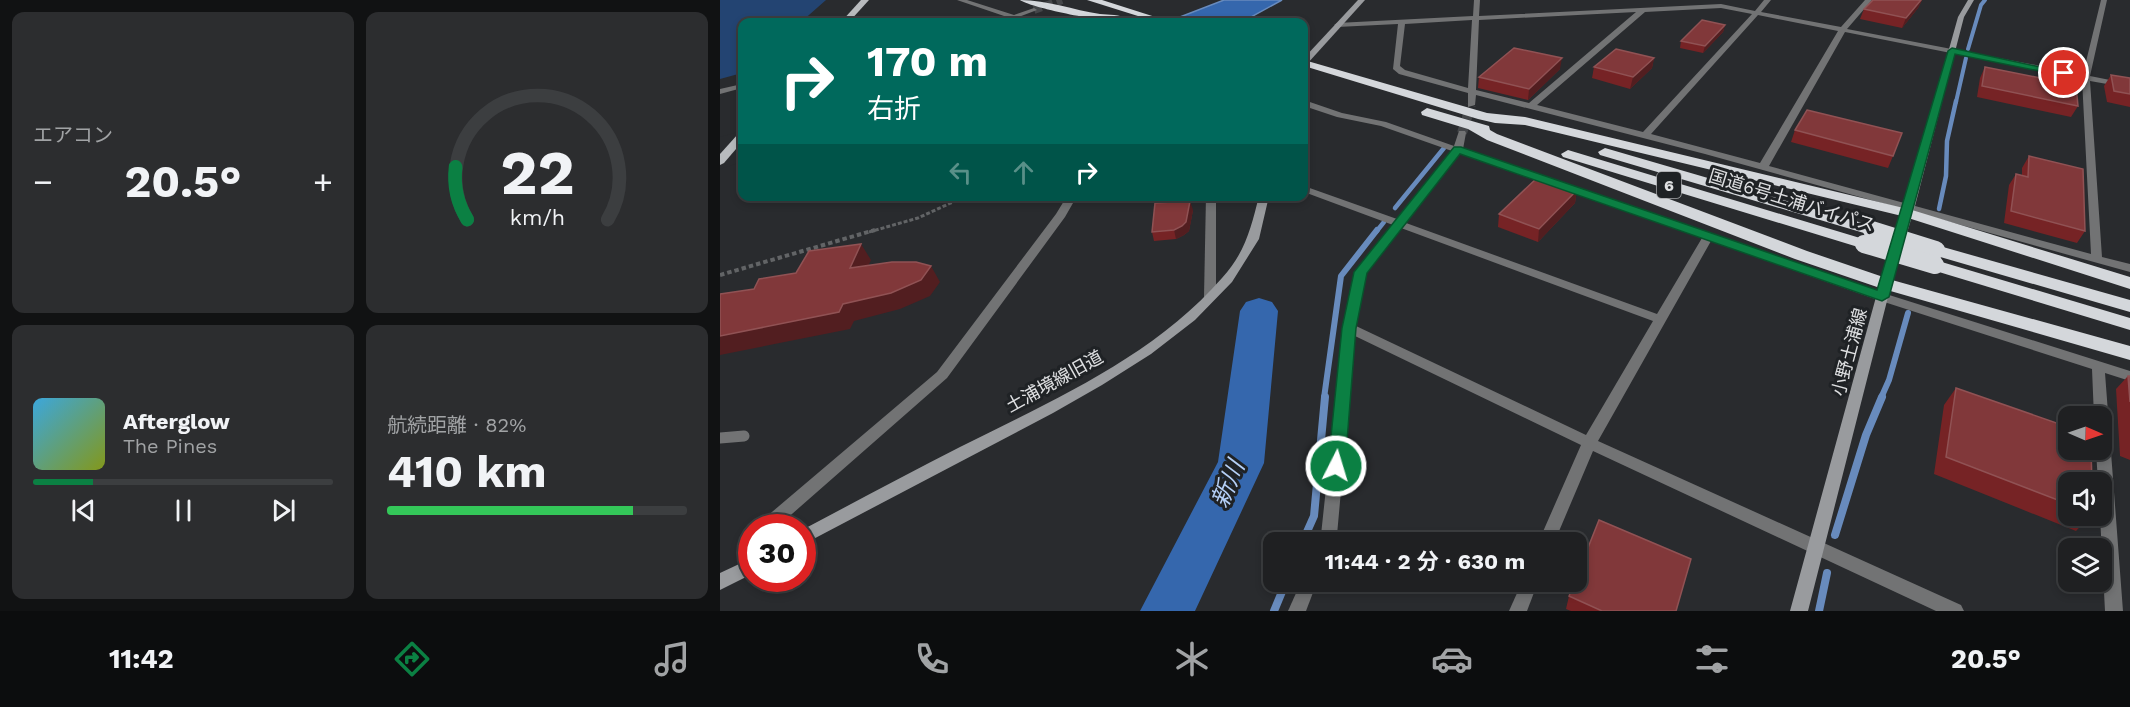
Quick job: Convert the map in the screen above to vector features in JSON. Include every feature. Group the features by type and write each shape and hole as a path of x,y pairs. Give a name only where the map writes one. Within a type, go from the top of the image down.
{"highway":[{"path":"1025,0 1087,5 1120,18"},
{"path":"1059,0 1147,18"},
{"name":"国道6号土浦バイパス","path":"1308,68 1319,68 1473,125"},
{"name":"国道6号土浦バイパス","path":"1308,69 1473,125 1936,257 2130,306"},
{"path":"1473,125 1526,121 1909,209 2130,283"},
{"path":"1473,125 1492,137 1801,255 1884,290 2130,353"},
{"name":"国道6号土浦バイパス","path":"1936,257 2130,324"}],"main road":[{"path":"849,18 865,0"},
{"path":"1308,63 1337,25 1362,0"},
{"name":"小野土浦線","path":"1799,611 1884,290 1909,209 1961,18 1971,0"},
{"path":"720,161 738,141"},
{"name":"土浦境線旧道","path":"816,531 1065,399 1145,352 1183,325 1249,252 1258,230 1263,201"},
{"path":"720,582 738,572"}],"street":[{"path":"960,0 1014,17 1034,10"},
{"path":"1471,105 1477,0"},
{"path":"1605,0 1611,10"},
{"path":"1646,135 1768,0"},
{"path":"1763,167 1843,29 1869,0"},
{"path":"2097,259 2086,78 2104,0"},
{"path":"1337,25 1721,6 2130,86"},
{"path":"1530,107 1644,9"},
{"path":"1402,22 1396,67 1402,72 1473,93 1646,135 2130,268"},
{"path":"720,92 738,87"},
{"path":"720,98 738,94"},
{"path":"1308,104 1340,115 1383,124 1708,237 1884,290 2130,375"},
{"path":"1329,532 1349,328 1361,272 1458,150 1473,125"},
{"path":"1308,190 1659,320"},
{"path":"781,514 942,375 1069,201"},
{"path":"1210,297 1211,201"},
{"path":"1551,532 1589,443 1708,237"},
{"path":"1349,328 1589,443 1955,611"},
{"path":"2098,365 2114,611"},
{"path":"1297,611 1305,592"},
{"path":"1518,611 1526,592"}],"lane":[{"path":"720,438 744,436"}],"path":[{"path":"720,275 918,218 955,201"}],"shaded area":[{"path":"720,0 826,0 806,18 738,18 738,74 720,79"},
{"path":"1224,0 1282,0 1249,18 1177,18"}],"pier":[{"path":"738,132 738,163 720,169 720,137"}],"building":[{"path":"1873,0 1921,0 1906,18 1864,9"},
{"path":"1702,20 1725,25 1705,46 1681,41"},
{"path":"1514,48 1562,58 1529,89 1479,77"},
{"path":"1616,49 1654,58 1633,77 1594,67"},
{"path":"1985,67 2076,85 2078,106 1982,86"},
{"path":"2111,75 2130,78 2130,94 2114,91"},
{"path":"1807,110 1902,133 1893,156 1795,130"},
{"path":"2029,156 2083,169 2085,231 2011,211 2016,174 2028,177"},
{"path":"1538,177 1577,190 1539,229 1499,214"},
{"path":"1190,201 1186,222 1182,226 1174,230 1152,232 1155,203"},
{"path":"861,244 850,268 892,262 916,262 931,266 921,280 891,293 843,304 839,312 720,336 720,294 754,289 759,279 796,273 809,251"},
{"path":"2128,376 2130,376 2130,402"},
{"path":"1956,388 2058,424 2058,460 2091,460 2092,472 2058,472 2058,500 1946,457"},
{"path":"1599,520 1691,559 1676,611 1602,611 1569,596 1571,592 1587,592 1587,550"}],"waterway":[{"path":"1968,49 1981,5 1985,0"},
{"path":"1956,102 1966,58"},
{"path":"1939,209 1946,176 1947,141 1956,101"},
{"path":"1395,208 1444,148"},
{"path":"1376,232 1384,222"},
{"path":"1324,398 1341,276 1377,230"},
{"name":"新川","path":"1167,611 1241,463 1259,311"},
{"path":"1881,398 1889,380 1908,313"},
{"path":"1307,532 1314,516 1325,397"},
{"path":"1835,535 1866,435 1882,397"},
{"path":"1819,611 1827,573"},
{"path":"1274,611 1282,592"}],"tunnel":[{"path":"1034,10 1062,0"},
{"path":"1462,133 1471,105"}],"route":[{"path":"1336,466 1349,328 1361,272 1458,150 1882,297 1910,206 1952,51 2064,73"}]}
